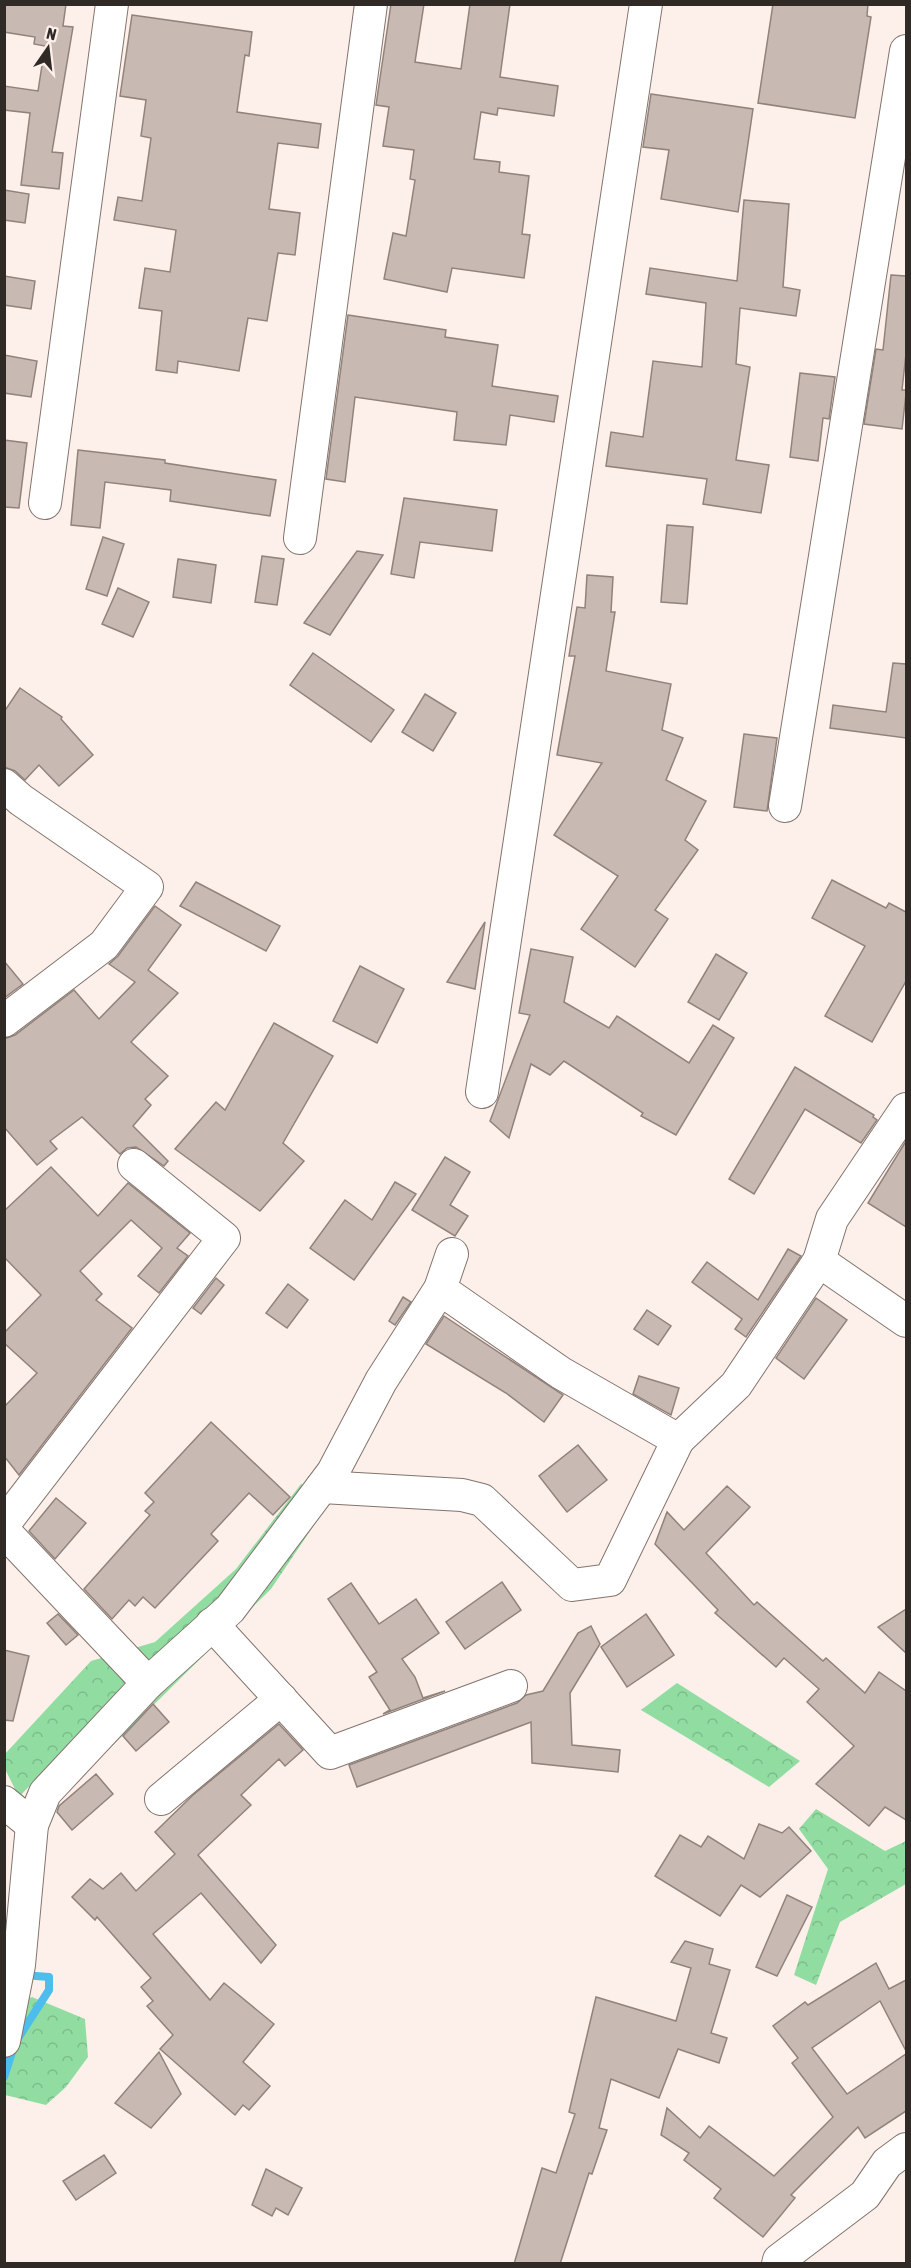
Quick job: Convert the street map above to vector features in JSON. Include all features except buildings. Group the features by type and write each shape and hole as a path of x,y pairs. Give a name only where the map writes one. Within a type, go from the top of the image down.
{"street":[{"path":"45,503 112,4"},
{"path":"300,538 371,4"},
{"path":"482,1092 646,4"},
{"path":"785,806 906,51"},
{"path":"4,784 21,800 147,887 104,945 4,1021"},
{"path":"322,1487 462,1495 482,1500 572,1585 610,1580 678,1440 736,1385 819,1261 832,1219 906,1109"},
{"path":"134,1165 224,1238 8,1541 148,1683"},
{"path":"4,2041 9,1995 20,1965 32,1825 45,1793 148,1683 230,1609 333,1472 381,1381 440,1289 452,1254"},
{"path":"819,1261 906,1322"},
{"path":"440,1289 561,1373 678,1440"},
{"path":"212,1624 330,1753 512,1686"},
{"path":"161,1799 281,1699"},
{"path":"4,1802 32,1825"},
{"path":"778,2264 779,2260 865,2195 887,2163 906,2149"}],"green space":[{"path":"301,1484 331,1500 271,1589 104,1754 57,1757 19,1797 5,1769 4,1755 91,1661 155,1642 236,1569"},
{"path":"677,1683 800,1761 769,1787 641,1710"},
{"path":"816,1809 885,1851 906,1841 906,1884 840,1922 816,1985 794,1975 828,1869 799,1829"},
{"path":"32,1997 85,2019 88,2057 66,2087 46,2105 5,2095 4,2019 8,2007"}],"waterway":[{"path":"4,2077 15,2043 49,1990 49,1977 23,1975"}]}
